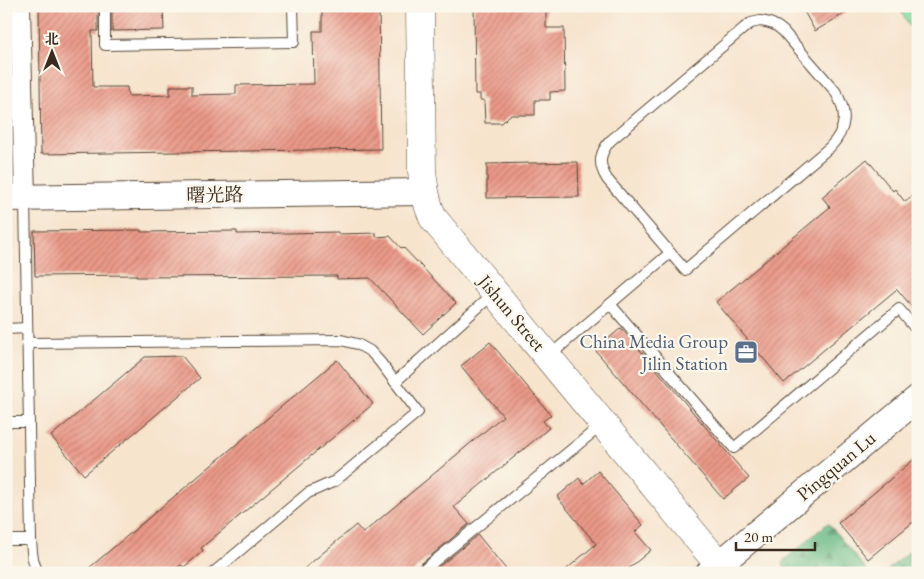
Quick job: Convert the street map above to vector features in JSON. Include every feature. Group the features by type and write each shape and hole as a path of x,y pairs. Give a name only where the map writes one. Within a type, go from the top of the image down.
{"main road":[{"name":"Jishun Street","path":"420,6 422,161 424,192 433,218 603,424 718,570"}],"street":[{"path":"15,198 20,6"},
{"name":"曙光路","path":"15,198 424,192"},
{"name":"Pingquan Lu","path":"718,570 918,398"}],"lane":[{"path":"104,6 105,45 294,42 293,6"},
{"path":"760,21 776,25 840,99 844,116 844,125 841,133 830,147 685,270 670,253 607,179 601,164 605,147 751,23 760,21"},
{"path":"15,198 27,328 32,556 39,573"},
{"path":"548,357 670,253"},
{"path":"395,382 495,293"},
{"path":"610,304 734,448 898,309 915,328 918,326"},
{"path":"6,329 27,328"},
{"path":"27,343 340,340 357,344 370,351 380,362 418,412 334,481 308,493 213,573"},
{"path":"6,422 29,422"},
{"path":"420,573 603,424"},
{"path":"6,540 31,540"}],"green space":[{"path":"898,6 918,6 918,41"},
{"path":"828,523 869,573 785,573 783,561"},
{"path":"918,544 918,573 884,573"}],"building":[{"path":"112,6 163,6 164,30 112,31"},
{"path":"322,6 379,6 381,149 41,154 39,7 98,7 98,31 92,31 93,87 127,87 128,96 170,95 170,86 192,86 192,95 236,94 236,85 314,84 313,31 322,31"},
{"path":"474,6 546,6 546,28 564,28 565,91 550,92 550,100 535,100 535,115 510,115 502,123 485,123 484,100 480,100 480,94 475,94"},
{"path":"801,6 857,6 815,31"},
{"path":"867,159 893,191 895,189 905,202 918,192 918,314 897,289 784,383 716,302 830,207 822,197"},
{"path":"578,162 579,197 487,198 487,164"},
{"path":"141,230 141,232 237,231 237,234 338,232 338,234 376,233 376,237 390,236 401,248 403,247 456,303 423,334 370,278 337,279 337,276 35,276 34,231"},
{"path":"621,328 749,478 723,499 595,350"},
{"path":"490,342 551,415 543,421 549,428 454,507 469,524 416,568 413,573 299,573 356,525 363,533 503,416 461,366"},
{"path":"182,356 200,378 84,475 51,436 145,357"},
{"path":"337,360 373,404 201,548 203,551 184,567 181,565 171,573 83,573"},
{"path":"918,456 918,518 868,559 838,523"},
{"path":"598,471 643,525 635,532 651,550 623,573 562,573 596,544 557,497 579,478 583,484"},
{"path":"478,535 509,573 431,573"}],"place":[{"name":"China Media Group Jilin Station","path":"746,352"}]}
